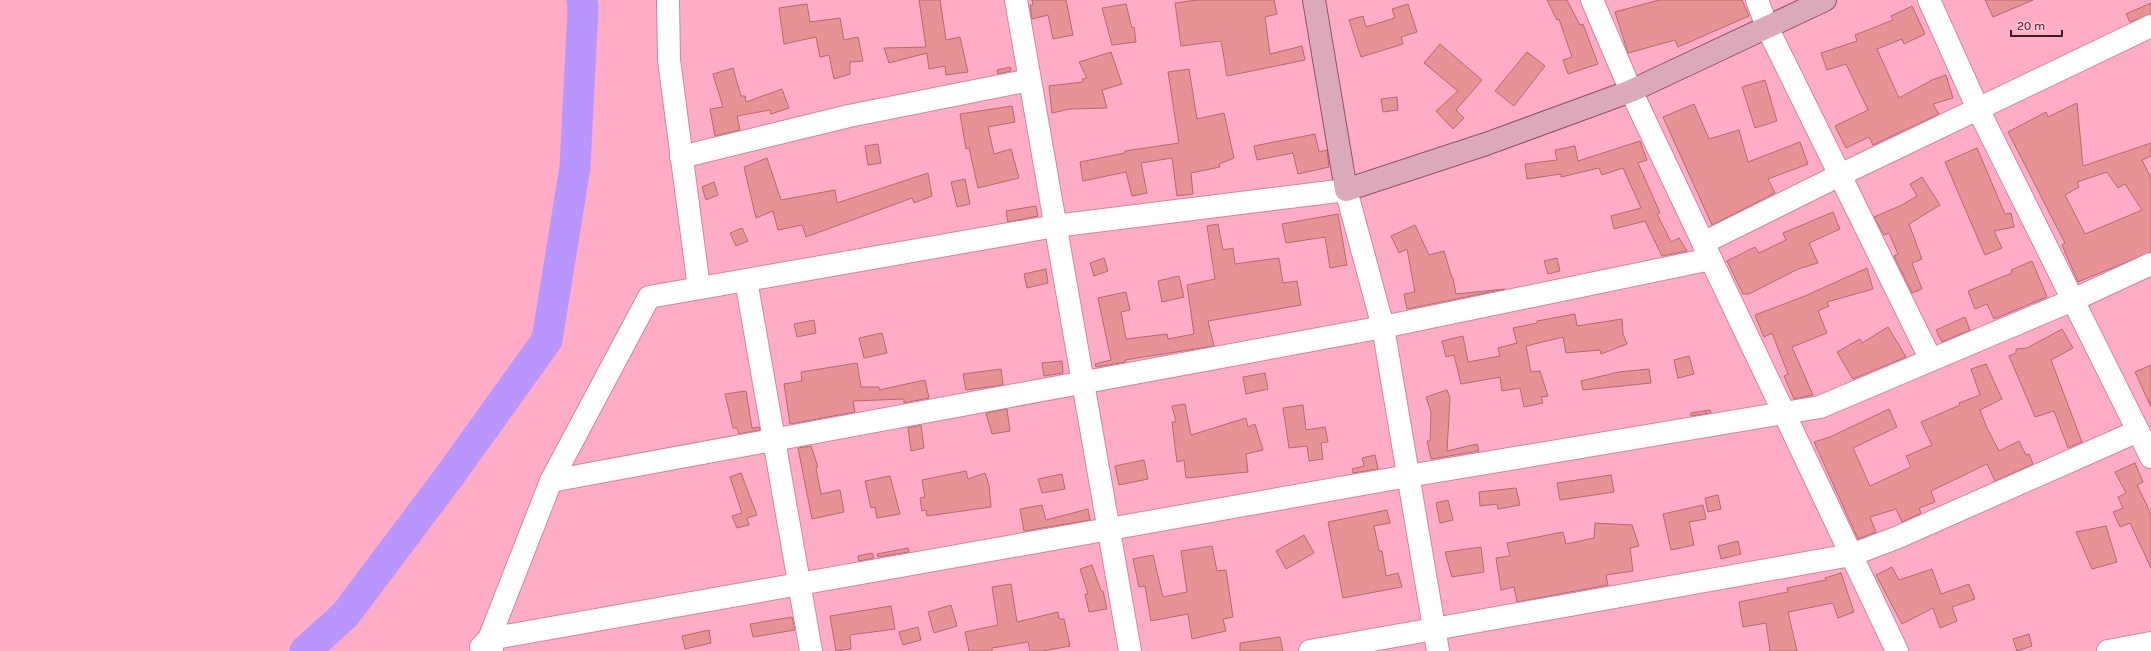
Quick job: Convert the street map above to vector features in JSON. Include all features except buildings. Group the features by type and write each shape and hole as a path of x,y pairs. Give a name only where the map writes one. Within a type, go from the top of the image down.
{"main road":[{"path":"1314,0 1346,190 1486,144 1632,91 1825,0"}],"street":[{"path":"668,0 669,60 699,288"},
{"path":"1016,0 1130,651"},
{"path":"1592,0 1632,91 1897,651"},
{"path":"1757,0 1767,27 1931,360"},
{"path":"1929,0 1978,109 2151,457"},
{"path":"551,481 774,438 1083,383 1383,327 1707,251 1840,174 2151,26"},
{"path":"681,156 849,116 1030,80"},
{"path":"486,647 551,481 649,296 1056,226 1346,190 1383,327 1438,651"},
{"path":"486,647 800,584 1408,476 1783,411 1820,407 2073,300 2151,264"},
{"path":"746,280 811,651"},
{"path":"1310,651 1851,554 1896,538 2138,431"},
{"path":"2108,651 2151,643"}],"waterway":[{"path":"305,651 345,615 451,474 547,340 575,167 583,8 582,0"}]}
